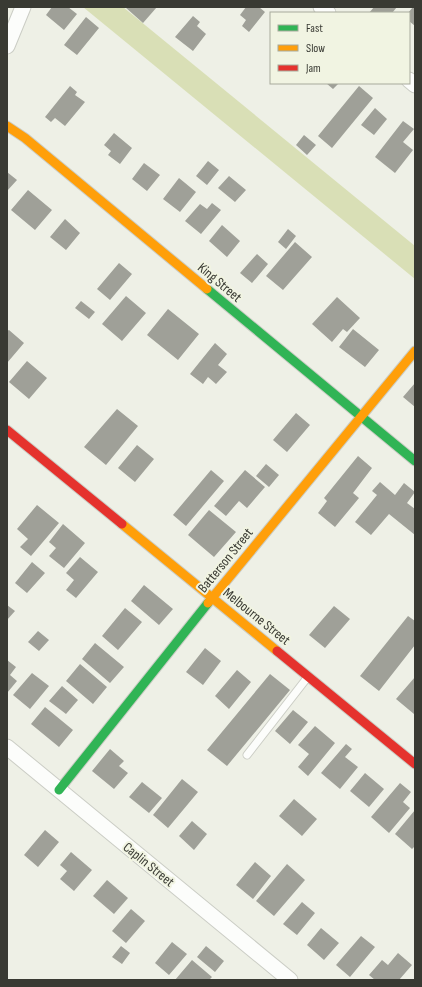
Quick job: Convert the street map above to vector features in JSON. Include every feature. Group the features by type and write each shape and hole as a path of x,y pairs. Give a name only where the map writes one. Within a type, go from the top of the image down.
{"street":[{"path":"7,46 23,7"},
{"name":"King Street","path":"7,126 31,143 415,461"},
{"name":"Batterson Street","path":"60,790 212,598 415,351"},
{"name":"Melbourne Street","path":"7,430 415,764"},
{"name":"Caplin Street","path":"7,747 290,980"}],"lane":[{"path":"247,755 308,677"}],"green space":[{"path":"83,7 123,7 415,246 415,279"}],"building":[{"path":"52,7 68,7 77,14 64,30 46,15"},
{"path":"125,7 157,7 143,23"},
{"path":"246,7 259,7 265,12 249,32 242,26 246,20 240,15"},
{"path":"374,7 397,7 393,12 370,12"},
{"path":"413,7 415,7 415,26 410,22 409,12"},
{"path":"193,16 200,22 197,26 206,34 193,51 175,37"},
{"path":"86,17 99,28 77,55 64,45"},
{"path":"327,84 338,84 333,89"},
{"path":"70,86 77,92 75,95 85,102 65,126 55,118 51,122 45,117"},
{"path":"359,86 373,98 332,148 318,136"},
{"path":"375,108 387,119 374,135 361,125"},
{"path":"403,121 414,129 403,142 413,150 395,173 375,157"},
{"path":"114,133 132,148 120,164 108,155 111,151 104,145"},
{"path":"304,135 316,145 307,155 296,145"},
{"path":"208,161 219,170 207,185 196,176"},
{"path":"144,163 160,175 147,191 132,179"},
{"path":"7,172 17,180 7,191"},
{"path":"229,176 246,190 235,202 218,188"},
{"path":"179,178 196,192 180,212 163,199"},
{"path":"28,190 52,210 35,230 11,210"},
{"path":"212,203 221,210 201,234 185,221 200,204 207,209"},
{"path":"65,219 80,233 66,250 50,237"},
{"path":"222,225 240,241 227,257 209,241"},
{"path":"288,229 296,236 286,249 278,242"},
{"path":"295,242 312,257 283,290 266,276"},
{"path":"257,254 268,264 252,283 240,273"},
{"path":"119,263 132,274 110,300 97,289"},
{"path":"126,296 146,313 122,341 102,324"},
{"path":"337,297 360,318 347,332 343,329 332,342 312,324"},
{"path":"81,301 95,312 89,319 75,308"},
{"path":"168,309 199,334 178,360 147,335"},
{"path":"353,329 379,350 365,367 339,347"},
{"path":"9,330 24,343 7,363 7,331"},
{"path":"215,343 227,354 218,365 227,372 216,384 208,377 203,384 190,374"},
{"path":"27,361 47,378 29,399 9,382"},
{"path":"415,383 415,407 403,397"},
{"path":"117,409 138,426 106,465 84,447"},
{"path":"296,413 310,425 287,452 273,440"},
{"path":"137,445 154,459 135,482 118,468"},
{"path":"358,456 372,468 353,493 359,498 335,527 318,513 327,501 324,498"},
{"path":"266,464 279,475 269,487 256,476"},
{"path":"211,470 224,481 186,526 173,515"},
{"path":"245,470 265,487 247,508 239,501 226,516 214,506"},
{"path":"380,482 395,495 404,483 415,492 407,503 415,509 415,535 389,514 371,535 355,522 377,495 372,491"},
{"path":"37,505 59,523 31,556 20,547 28,539 17,529"},
{"path":"209,510 236,532 214,557 188,535"},
{"path":"63,524 85,543 64,568 49,556 56,548 49,542"},
{"path":"80,557 98,572 76,598 66,590 74,580 66,573"},
{"path":"32,562 45,573 27,593 15,583"},
{"path":"144,585 173,609 159,625 131,601"},
{"path":"7,605 15,611 7,620"},
{"path":"334,606 350,619 325,648 309,635"},
{"path":"125,608 142,622 118,650 102,636"},
{"path":"408,616 415,621 415,645 379,691 360,676"},
{"path":"38,631 49,640 39,651 28,642"},
{"path":"95,643 124,667 110,683 82,659"},
{"path":"205,648 221,661 203,685 186,672"},
{"path":"7,660 16,667 10,675 17,681 7,693"},
{"path":"80,664 107,687 93,704 66,681"},
{"path":"237,670 251,682 229,709 215,696"},
{"path":"32,673 49,686 30,709 13,695"},
{"path":"270,674 290,690 227,766 207,750"},
{"path":"415,677 415,712 414,714 396,699"},
{"path":"62,686 78,700 66,714 49,701"},
{"path":"45,707 73,730 59,747 31,724"},
{"path":"293,710 308,722 290,744 275,731"},
{"path":"315,726 335,743 308,776 298,767 309,754 298,745"},
{"path":"346,744 352,749 345,757 358,767 340,789 321,773"},
{"path":"110,749 124,761 119,766 128,773 114,789 92,771"},
{"path":"365,773 384,789 369,807 350,791"},
{"path":"182,779 198,792 168,828 153,815"},
{"path":"142,782 162,798 149,813 129,797"},
{"path":"400,783 411,792 403,802 410,808 389,833 371,817"},
{"path":"294,799 317,819 302,836 279,816"},
{"path":"415,810 415,846 412,849 395,834"},
{"path":"192,821 207,834 194,850 179,836"},
{"path":"45,830 59,842 38,867 24,855"},
{"path":"71,852 92,870 74,891 60,879 67,871 60,865"},
{"path":"255,862 271,876 253,899 236,885"},
{"path":"287,864 305,880 274,916 256,901"},
{"path":"107,880 128,898 114,914 93,896"},
{"path":"302,902 315,913 297,935 283,924"},
{"path":"131,909 145,921 126,943 112,931"},
{"path":"321,928 339,943 324,960 307,945"},
{"path":"361,936 375,947 350,977 336,965"},
{"path":"172,942 187,954 169,975 155,963"},
{"path":"121,946 130,953 122,964 112,957"},
{"path":"206,946 224,961 215,972 197,957"},
{"path":"398,953 412,965 399,980 375,980 369,975 382,960 388,965"},
{"path":"192,960 212,977 209,980 175,980"}],"traffic: fast":[{"path":"207,289 415,461"},
{"path":"59,790 208,603"}],"traffic: slow":[{"path":"7,126 25,138 207,289"},
{"path":"208,603 415,351"},
{"path":"122,524 277,651"}],"traffic: jam":[{"path":"7,430 122,524"},
{"path":"277,651 415,764"}]}
